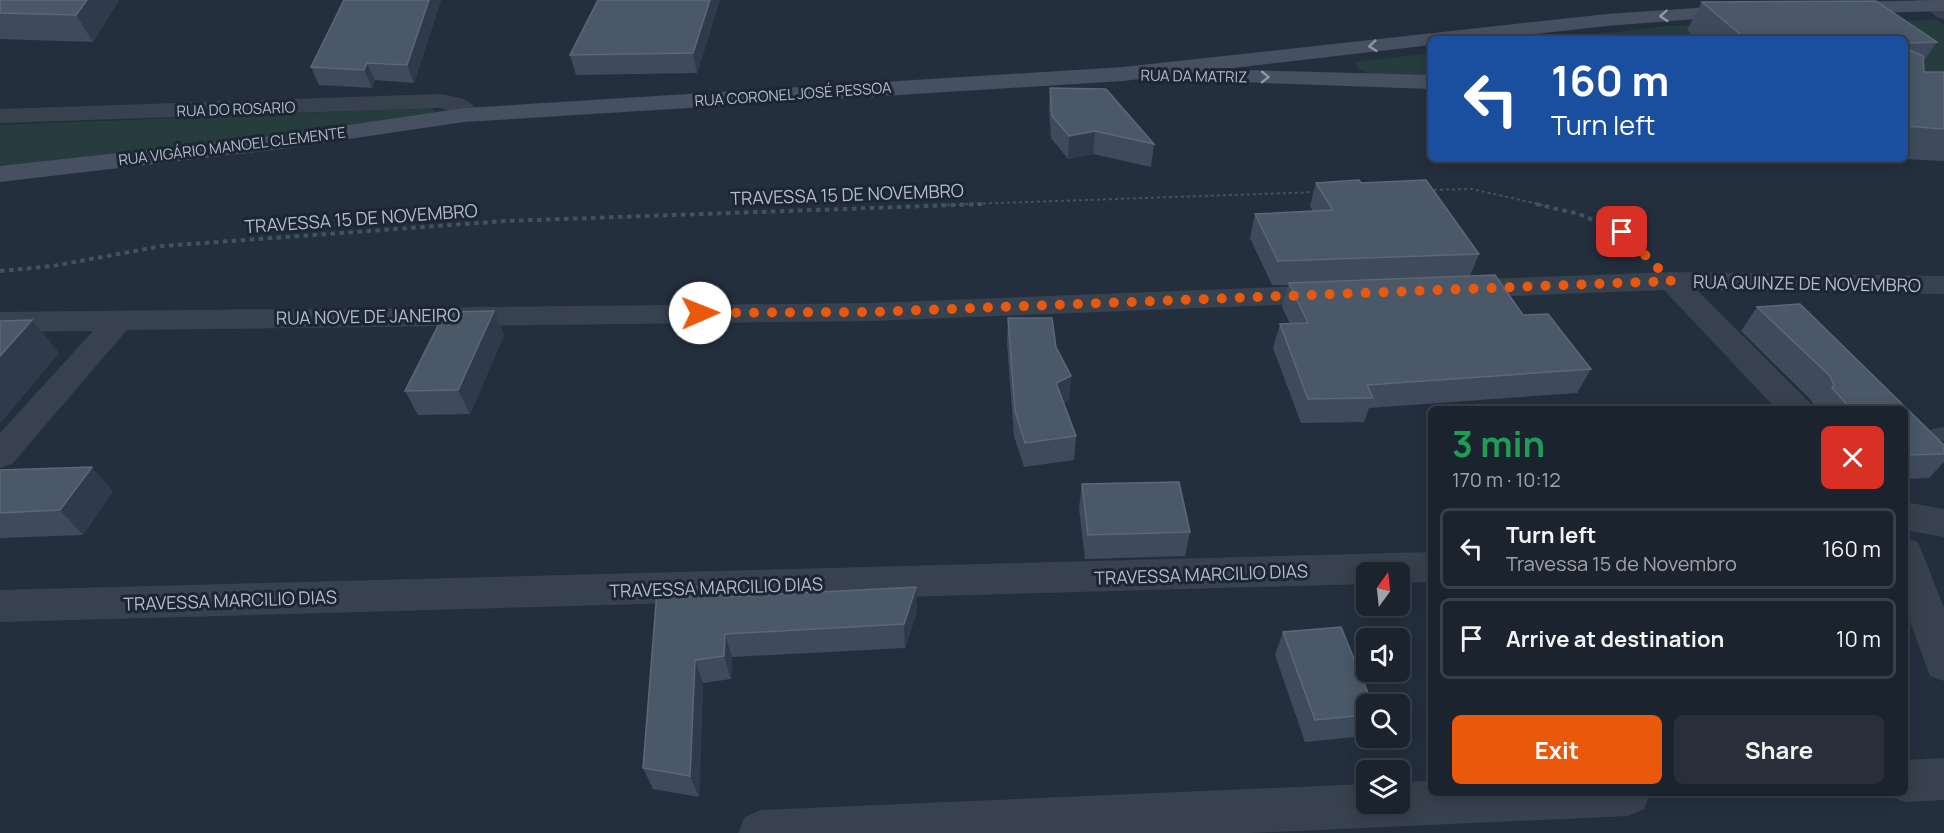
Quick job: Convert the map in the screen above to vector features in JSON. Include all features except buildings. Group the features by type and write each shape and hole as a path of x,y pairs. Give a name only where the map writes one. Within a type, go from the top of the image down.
{"main road":[{"path":"1814,9 1936,6"},
{"name":"RUA DA MATRIZ","path":"1460,36 1607,20 1755,10"},
{"name":"RUA DA MATRIZ","path":"1123,74 1428,39"},
{"name":"RUA DA MATRIZ","path":"1123,74 1428,82"},
{"name":"RUA CORONEL JOSÉ PESSOA","path":"464,115 1123,74"},
{"name":"RUA VIGÁRIO MANOEL CLEMENTE","path":"0,174 281,142 464,115"}],"street":[{"name":"RUA DO ROSARIO","path":"0,116 441,101 458,105 464,109 464,115"},
{"name":"RUA QUINZE DE NOVEMBRO","path":"1671,281 1944,285"},
{"path":"1432,290 1671,281 1793,406"},
{"name":"RUA NOVE DE JANEIRO","path":"0,322 872,312 1361,293"},
{"path":"0,455 120,319"},
{"path":"1908,517 1944,523"},
{"path":"1908,560 1944,663"},
{"name":"TRAVESSA MARCILIO DIAS","path":"0,606 1428,567"},
{"path":"1908,781 1944,779"},
{"path":"761,833 934,829 1588,796"}],"path":[{"path":"1425,190 1472,189 1579,213 1622,232 1671,281"},
{"name":"TRAVESSA 15 DE NOVEMBRO","path":"0,271 53,266 162,246 506,221 1320,192"}],"green space":[{"path":"1936,20 1944,25 1944,92 1918,92 1908,51 1908,36 1580,36 1666,26"},
{"path":"1428,53 1428,79 1370,74 1357,68 1356,62"},
{"path":"431,108 437,113 429,119 0,173 0,125"}],"route":[{"path":"700,313 872,312 1671,281 1622,232"}]}
